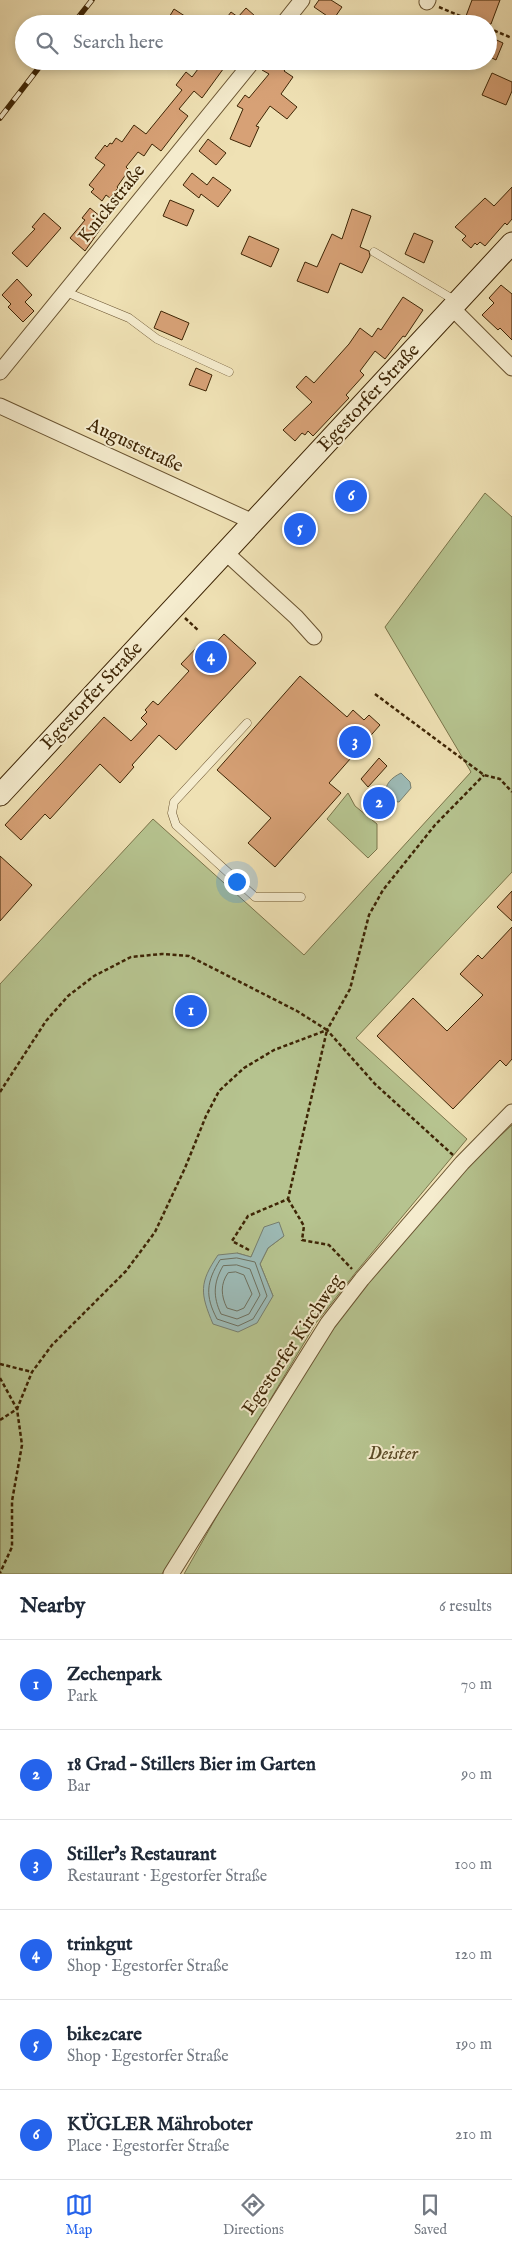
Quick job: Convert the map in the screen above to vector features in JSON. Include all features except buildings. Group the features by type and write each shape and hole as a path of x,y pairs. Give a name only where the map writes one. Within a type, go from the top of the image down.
{"main road":[{"name":"Egestorfer Straße","path":"0,795 512,243"}],"street":[{"path":"290,15 302,0"},
{"name":"Knickstraße","path":"0,372 246,70"},
{"path":"455,305 512,368"},
{"name":"Auguststraße","path":"0,406 253,522"},
{"path":"225,552 296,617 314,637"},
{"name":"Egestorfer Kirchweg","path":"172,1574 328,1323 362,1279 462,1163 512,1112"}],"lane":[{"path":"374,252 455,305"},
{"path":"66,292 130,318 157,339 229,372"},
{"path":"247,722 174,802 172,814 176,825 255,897 301,897"}],"path":[{"path":"427,1 459,15"},
{"path":"497,32 512,38"},
{"path":"375,694 484,775 500,779 512,792"},
{"path":"352,1269 329,1245 302,1240 304,1226 288,1199 327,1030 350,989 369,915 383,890 435,825 484,775"},
{"path":"0,1092 46,1021 68,996 94,976 131,957 162,954 189,956 297,1011 327,1030 375,1084 462,1163"},
{"path":"0,1420 17,1409 32,1372 52,1345 126,1271 155,1232 185,1168 206,1116 219,1091 244,1068 274,1050 327,1030"},
{"path":"248,1250 232,1241 248,1216 288,1199"},
{"path":"0,1364 32,1372"},
{"path":"0,1378 17,1409 22,1445 12,1501 12,1547 0,1573"}],"green space":[{"path":"485,493 512,517 512,872 356,1038 467,1139 316,1323 240,1450 162,1574 0,1574 0,984 153,819 304,955 471,772 385,627","holes":["284,1236 268,1248 260,1264 273,1296 237,1253 251,1257 258,1243"]},
{"path":"348,793 355,806 377,824 377,849 368,858 327,819"},
{"name":"Deister","path":"512,1125 512,1574 184,1574 252,1454 345,1308 466,1167"}],"water":[{"path":"401,773 410,782 411,788 399,802 391,801 385,795 387,785"},
{"path":"279,1222 284,1236 268,1248 260,1264 273,1296 257,1323 238,1332 213,1324 204,1296 204,1288 207,1273 218,1255 237,1253 251,1257 264,1227"}],"railway":[{"path":"80,15 92,0"},
{"path":"0,118 37,70"}],"place":[{"name":"KÜGLER Mähroboter","path":"351,496"},
{"name":"bike2care","path":"300,529"},
{"name":"trinkgut","path":"211,657"},
{"name":"Stiller's Restaurant","path":"355,742"},
{"name":"18 Grad – Stillers Bier im Garten","path":"379,803"},
{"name":"Zechenpark","path":"191,1011"}]}
